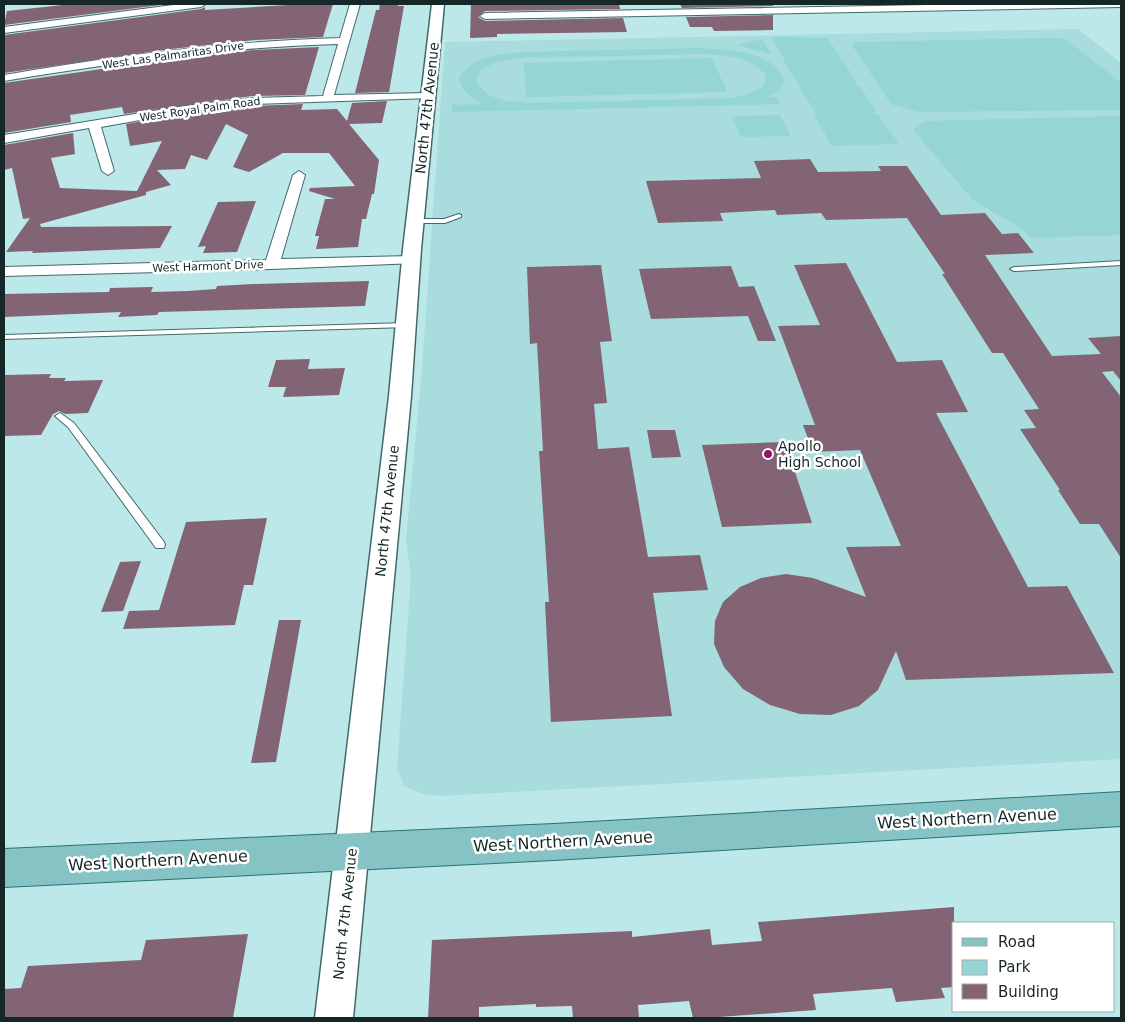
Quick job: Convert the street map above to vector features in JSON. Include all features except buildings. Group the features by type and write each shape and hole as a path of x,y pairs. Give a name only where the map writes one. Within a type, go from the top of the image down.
{"main road":[{"name":"West Northern Avenue","path":"4,868 554,842 1121,809"}],"street":[{"path":"4,30 201,4"},
{"path":"328,97 355,4"},
{"name":"North 47th Avenue","path":"334,1018 406,325 414,221 438,4"},
{"path":"1116,4 1121,8"},
{"path":"485,16 645,8 1121,4"},
{"name":"West Las Palmaritas Drive","path":"4,78 232,46 344,41"},
{"name":"West Royal Palm Road","path":"4,139 220,104 328,97 427,96"},
{"path":"94,124 108,171"},
{"path":"272,264 299,175"},
{"name":"West Harmont Drive","path":"4,272 411,260"}],"lane":[{"path":"414,221 445,220 459,216"},
{"path":"1014,269 1118,263 1121,271"},
{"path":"4,337 406,325"},
{"path":"60,416 71,425 160,545"}],"shaded area":[{"name":"Apollo High School","path":"1078,29 1121,63 1121,759 440,796 423,794 404,786 397,768 411,576 406,541 422,368 445,42"}],"green space":[{"path":"775,37 827,38 841,58 839,60 843,61 857,83 855,85 860,87 876,111 873,113 878,115 898,142 896,144 832,146 814,115 816,113 784,62 785,60 772,39"},
{"path":"1059,38 1067,40 1121,83 1121,110 918,112 891,104 852,45 856,42"},
{"path":"762,39 770,52 773,53 769,54 737,45"},
{"path":"696,48 733,50 758,57 769,62 778,70 784,80 781,89 769,97 777,97 781,104 452,112 452,105 482,104 465,91 459,79 471,65 495,55 523,52","holes":["705,54 738,58 752,64 766,75 764,86 752,93 734,98 532,103 506,101 488,95 476,82 480,71 495,62 521,58"]},
{"path":"712,58 727,92 526,97 524,63"},
{"path":"780,115 791,136 741,137 732,116"},
{"path":"1121,116 1121,235 1030,238 1024,230 973,200 913,130 925,121"}],"place":[{"name":"Apollo High School","path":"768,454"}]}
